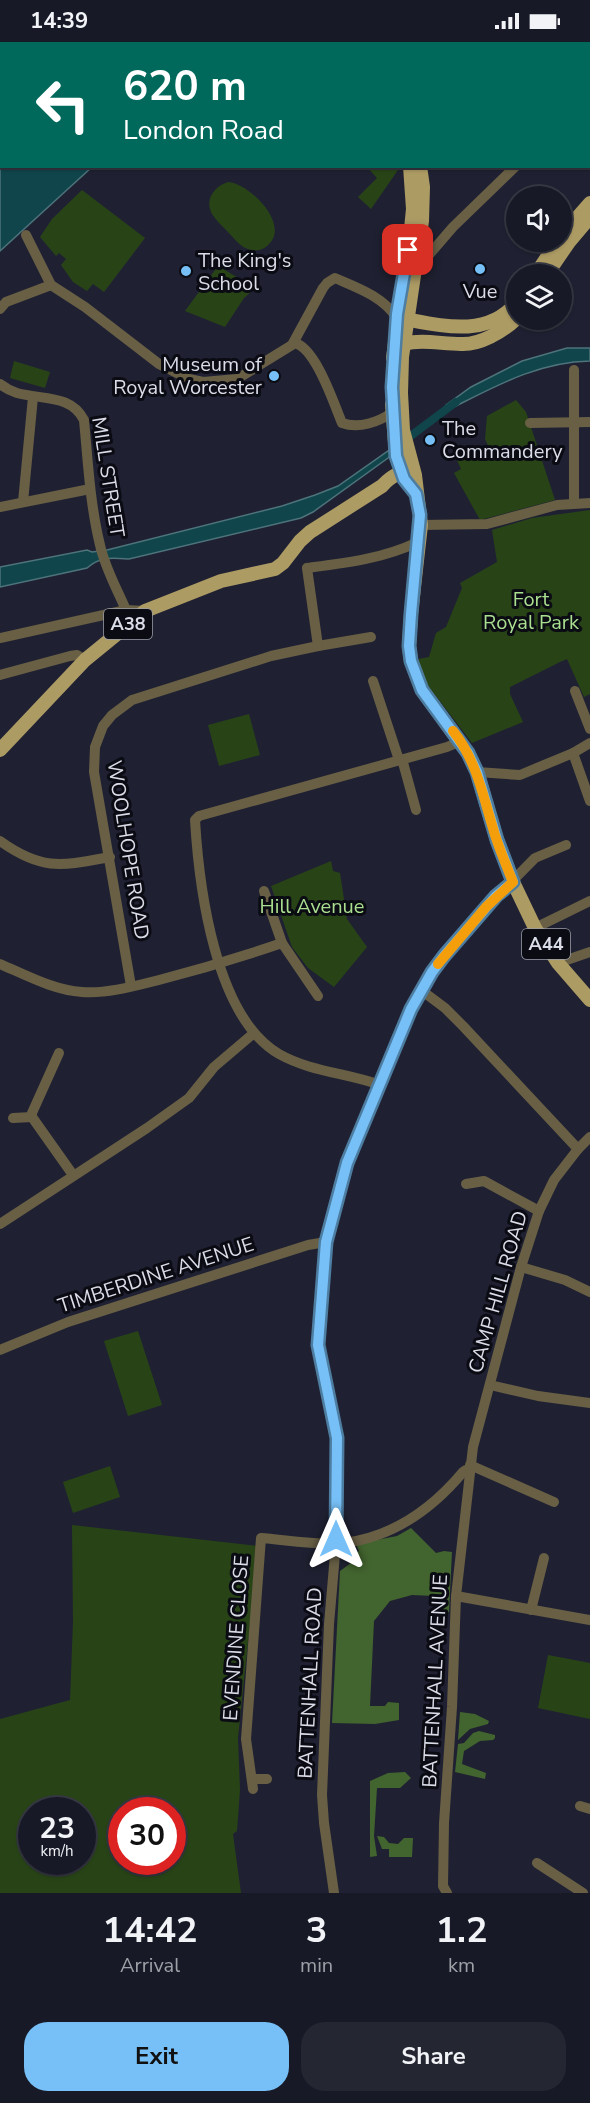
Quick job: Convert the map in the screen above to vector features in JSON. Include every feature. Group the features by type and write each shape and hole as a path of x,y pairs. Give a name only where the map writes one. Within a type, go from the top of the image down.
{"main road":[{"name":"A44","path":"397,432 413,209 410,168"},
{"name":"A44","path":"420,168 423,206 392,387 397,432 420,525 409,646 411,661 416,677 430,701 461,741 477,772 497,840 513,882 536,928 558,963 590,1000"},
{"path":"572,223 590,203"},
{"path":"555,264 590,217"},
{"path":"404,322 476,327 500,318 506,312"},
{"path":"404,322 459,336 489,336"},
{"path":"403,344 428,341 474,344 506,327"},
{"name":"A38","path":"0,750 86,660 146,611 221,581 275,569 310,532 405,469"}],"street":[{"path":"413,273 453,227 514,168"},
{"path":"26,235 51,285 85,307 159,364 189,379 211,382 237,379 294,343 323,288 335,278 368,293 389,307 404,322"},
{"path":"418,242 425,249 435,247"},
{"path":"0,309 6,302 51,285"},
{"path":"294,343 304,348 316,366 342,423 358,425 378,421 393,412"},
{"path":"574,370 574,503"},
{"name":"MILL STREET","path":"0,384 14,392 33,397 63,400 79,411 84,420 90,489 100,546 126,610"},
{"path":"23,502 33,397"},
{"path":"378,421 397,432"},
{"path":"530,423 590,422"},
{"path":"0,507 90,489"},
{"path":"420,525 487,524 557,505 590,503"},
{"path":"307,568 357,562 418,548"},
{"path":"291,554 307,568 318,646"},
{"path":"0,638 126,610 146,611"},
{"name":"WOOLHOPE ROAD","path":"131,987 94,772 95,747 103,726 112,715 132,700 271,656 371,637"},
{"path":"0,675 70,656 77,655 86,660"},
{"path":"373,687 416,810"},
{"path":"575,691 590,729"},
{"path":"380,1084 308,1067 293,1061 278,1053 254,1032 238,1012 219,964 200,872 195,819 461,741"},
{"path":"477,772 520,775 573,753 590,742"},
{"path":"573,753 590,801"},
{"path":"0,841 17,853 48,864 67,865 110,856"},
{"name":"BATTENHALL ROAD","path":"334,1893 322,1795 329,1624 336,1543 337,1438 318,1345 326,1242 347,1163 421,990 454,944 496,896 513,882 535,858 566,845"},
{"path":"264,891 282,943 318,996"},
{"path":"536,928 590,901"},
{"path":"0,964 44,983 82,992 131,987 219,964 282,943"},
{"path":"558,963 590,952"},
{"path":"421,990 446,1008 578,1149"},
{"path":"0,1224 189,1098 214,1067 254,1032"},
{"path":"59,1053 32,1117 73,1175"},
{"path":"13,1118 32,1117"},
{"name":"CAMP HILL ROAD","path":"470,1468 473,1447 521,1267 539,1210 554,1180 590,1137"},
{"path":"466,1184 484,1181 539,1210"},
{"name":"TIMBERDINE AVENUE","path":"0,1350 68,1322 308,1245 326,1242"},
{"path":"521,1267 565,1280 590,1292"},
{"path":"490,1385 538,1396 590,1403"},
{"path":"336,1543 345,1543 388,1532 422,1513 446,1492 462,1472 470,1468 554,1502"},
{"name":"BATTENHALL AVENUE","path":"447,1893 444,1886 444,1823 452,1707 456,1596 470,1468"},
{"name":"EVENDINE CLOSE","path":"267,1779 253,1784 246,1739 261,1538 336,1543"},
{"path":"531,1610 544,1558"},
{"path":"456,1596 590,1620"},
{"path":"537,1863 583,1893"}],"green space":[{"path":"368,168 399,168 371,209 358,197 377,178"},
{"path":"228,182 246,189 256,197 271,216 274,236 265,248 254,250 242,246 212,214 209,203 212,194"},
{"path":"82,190 145,238 104,292 93,284 87,291 73,282 61,265 66,259 59,253 56,256 40,237 52,219"},
{"path":"218,266 252,286 252,291 244,298 225,327 185,311"},
{"path":"14,361 50,372 45,388 10,378"},
{"path":"516,400 526,412 555,500 480,520 454,473 461,469 456,458 475,448 482,459 492,454 485,439 487,416"},
{"name":"Fort Royal Park","path":"590,510 590,694 584,697 567,659 510,687 510,694 523,722 472,743 426,683 418,659 429,657 436,633 446,627 462,588 460,583 497,562 492,530 532,518"},
{"path":"249,714 260,755 219,766 208,725"},
{"name":"Hill Avenue","path":"331,861 333,871 340,873 347,919 367,947 334,987 308,968 292,947 271,886"},
{"path":"138,1331 162,1405 128,1416 104,1341"},
{"path":"110,1466 120,1497 73,1513 63,1482"},
{"path":"72,1525 258,1546 238,1738 240,1790 237,1831 233,1834 241,1893 0,1893 0,1719 70,1700 73,1622"},
{"path":"411,1528 436,1553 452,1552 449,1612 441,1613 434,1596 412,1595 390,1601 374,1621 370,1706 385,1706 388,1702 399,1703 399,1720 375,1724 332,1723 340,1571 355,1560 352,1556 359,1551 356,1544 397,1536"},
{"path":"548,1655 590,1663 590,1719 538,1708"},
{"path":"460,1712 475,1714 489,1721 488,1724 470,1729 458,1740"},
{"path":"479,1731 495,1735 495,1738 480,1741 464,1751 462,1764 486,1773 485,1779 455,1772 458,1744 464,1743 473,1733"},
{"path":"405,1772 411,1778 400,1788 377,1788 374,1836 377,1856 370,1857 370,1781 388,1773"},
{"path":"377,1836 384,1837 389,1843 398,1844 404,1838 413,1838 412,1857 389,1857 389,1849 382,1849"}],"shaded area":[{"path":"0,168 91,168 0,251"},
{"path":"567,348 590,348 590,361 552,366 516,377 448,410 446,405 471,387 522,361"},
{"path":"399,445 388,458 313,512 301,518 129,559 102,560 87,568 0,587 0,567 87,550 92,552 107,550 282,506 315,495 338,486"}],"waterway":[{"path":"404,441 456,402"}],"slow traffic":[{"path":"438,964 486,907 513,882 497,840 477,772 461,741 453,731"}],"place":[{"name":"Vue","path":"480,269"},
{"name":"The King's School","path":"186,271"},
{"name":"Museum of Royal Worcester","path":"274,376"},
{"name":"The Commandery","path":"430,440"}],"route":[{"path":"336,1539 337,1438 318,1345 326,1242 347,1163 411,1009 432,972 477,917 496,896 513,882 497,840 477,772 461,741 422,690 411,661 409,646 420,515 416,494 404,479 396,456 392,387 394,338 408,250"}]}
